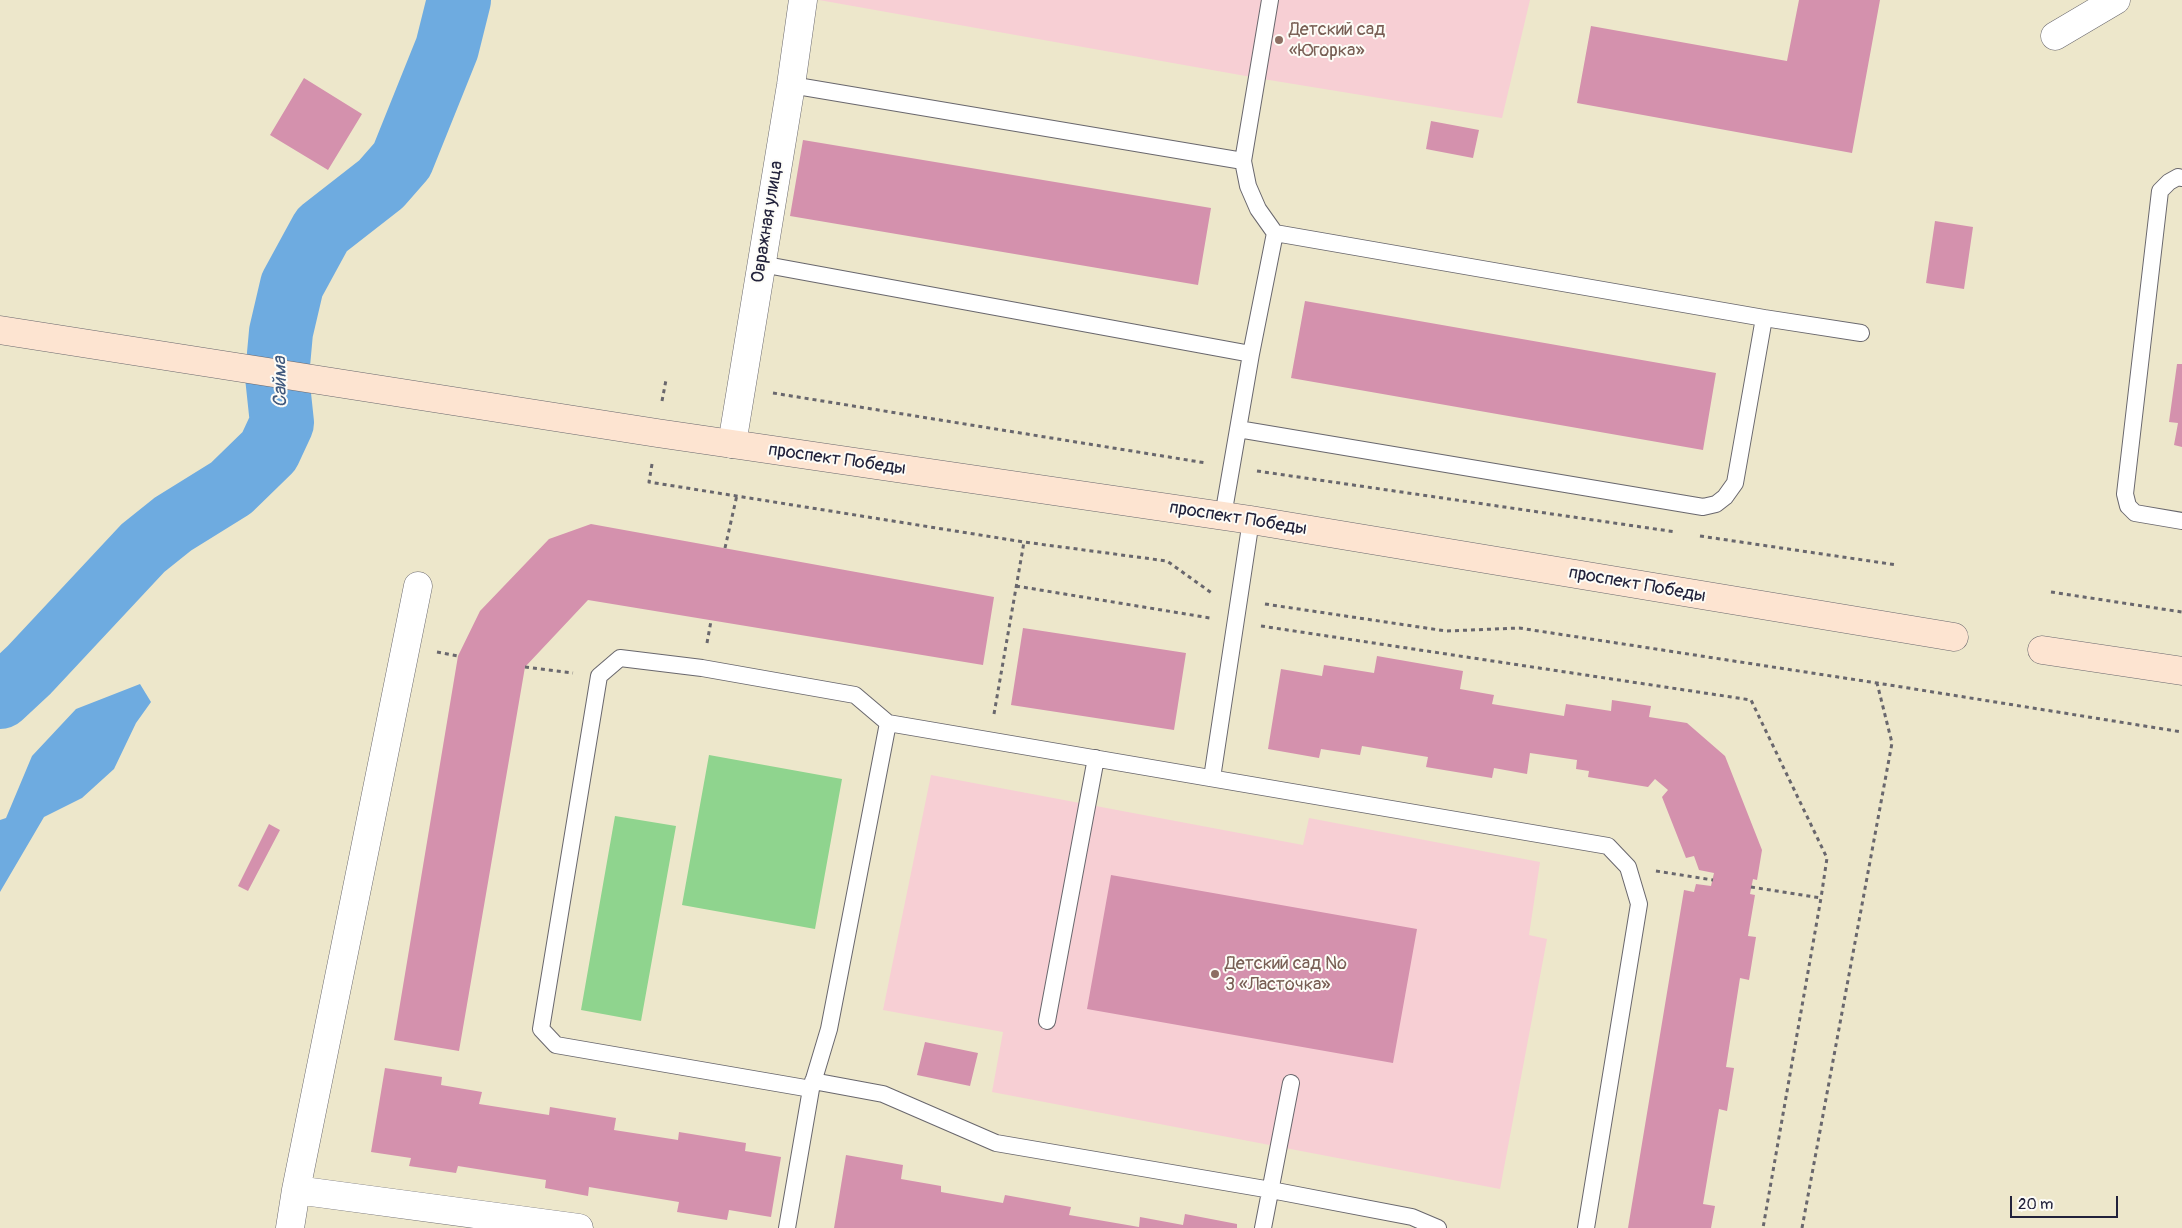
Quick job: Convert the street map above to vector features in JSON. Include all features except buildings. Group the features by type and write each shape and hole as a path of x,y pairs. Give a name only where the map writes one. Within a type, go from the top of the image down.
{"street":[{"name":"Овражная улица","path":"732,444 791,85 803,0"},
{"path":"2055,36 2116,0"},
{"name":"проспект Победы","path":"0,330 126,348 657,434 1251,520 1954,637"},
{"path":"290,1228 296,1190 418,586"},
{"path":"2042,650 2182,671"},
{"path":"296,1190 579,1228"}],"lane":[{"path":"1271,0 1243,161 1248,186 1258,209 1275,233 1764,318 1861,333"},
{"path":"791,85 1243,161"},
{"path":"2182,178 2178,177 2169,182 2160,191 2126,494 2128,506 2134,513 2182,521"},
{"path":"1223,516 1251,354 1275,233"},
{"path":"762,264 1251,354"},
{"path":"1238,429 1703,507 1716,504 1725,497 1735,483 1764,318"},
{"path":"1212,778 1251,520"},
{"path":"1438,1228 1412,1217 1271,1190 996,1143 883,1094 812,1085 556,1045 541,1030 599,676 620,658 702,668 855,696 888,723 1608,846 1628,867 1639,904 1586,1228"},
{"path":"787,1228 812,1085 829,1029 888,723"},
{"path":"1047,1020 1096,758"},
{"path":"1264,1228 1291,1083"}],"path":[{"path":"666,380 649,482 1024,542 1167,561 1215,595 1240,600 1446,631 1519,628 2182,732"},
{"path":"741,388 1231,468 1682,533"},
{"path":"726,548 737,495"},
{"path":"1691,535 1897,564"},
{"path":"989,740 1024,542"},
{"path":"1016,586 1236,622 1751,700 1827,858 1763,1228"},
{"path":"2051,592 2182,612"},
{"path":"443,653 458,656"},
{"path":"525,667 599,676"},
{"path":"1802,1228 1892,743 1877,683"},
{"path":"1628,867 1713,880"},
{"path":"1751,886 1821,898"}],"shaded area":[{"name":"Детский сад «Югорка»","path":"819,0 1530,0 1502,118 1257,78"},
{"name":"Детский сад № 3 «Ласточка»","path":"931,775 1303,845 1309,818 1540,862 1529,935 1547,939 1500,1189 992,1092 1003,1032 883,1010"}],"green space":[{"path":"709,755 842,779 815,929 682,905"},
{"path":"615,816 676,826 641,1021 581,1010"}],"water":[{"path":"140,684 151,702 136,723 114,769 82,798 44,817 0,892 0,820 6,818 32,756 76,709"}],"waterway":[{"name":"Сайма","path":"0,697 29,670 143,548 173,524 231,488 269,451 282,423 277,376 281,332 292,285 322,230 381,184 402,160 447,48 459,0"}],"place":[{"name":"Детский сад «Югорка»","path":"1279,40"},
{"name":"Детский сад № 3 «Ласточка»","path":"1215,974"}]}
